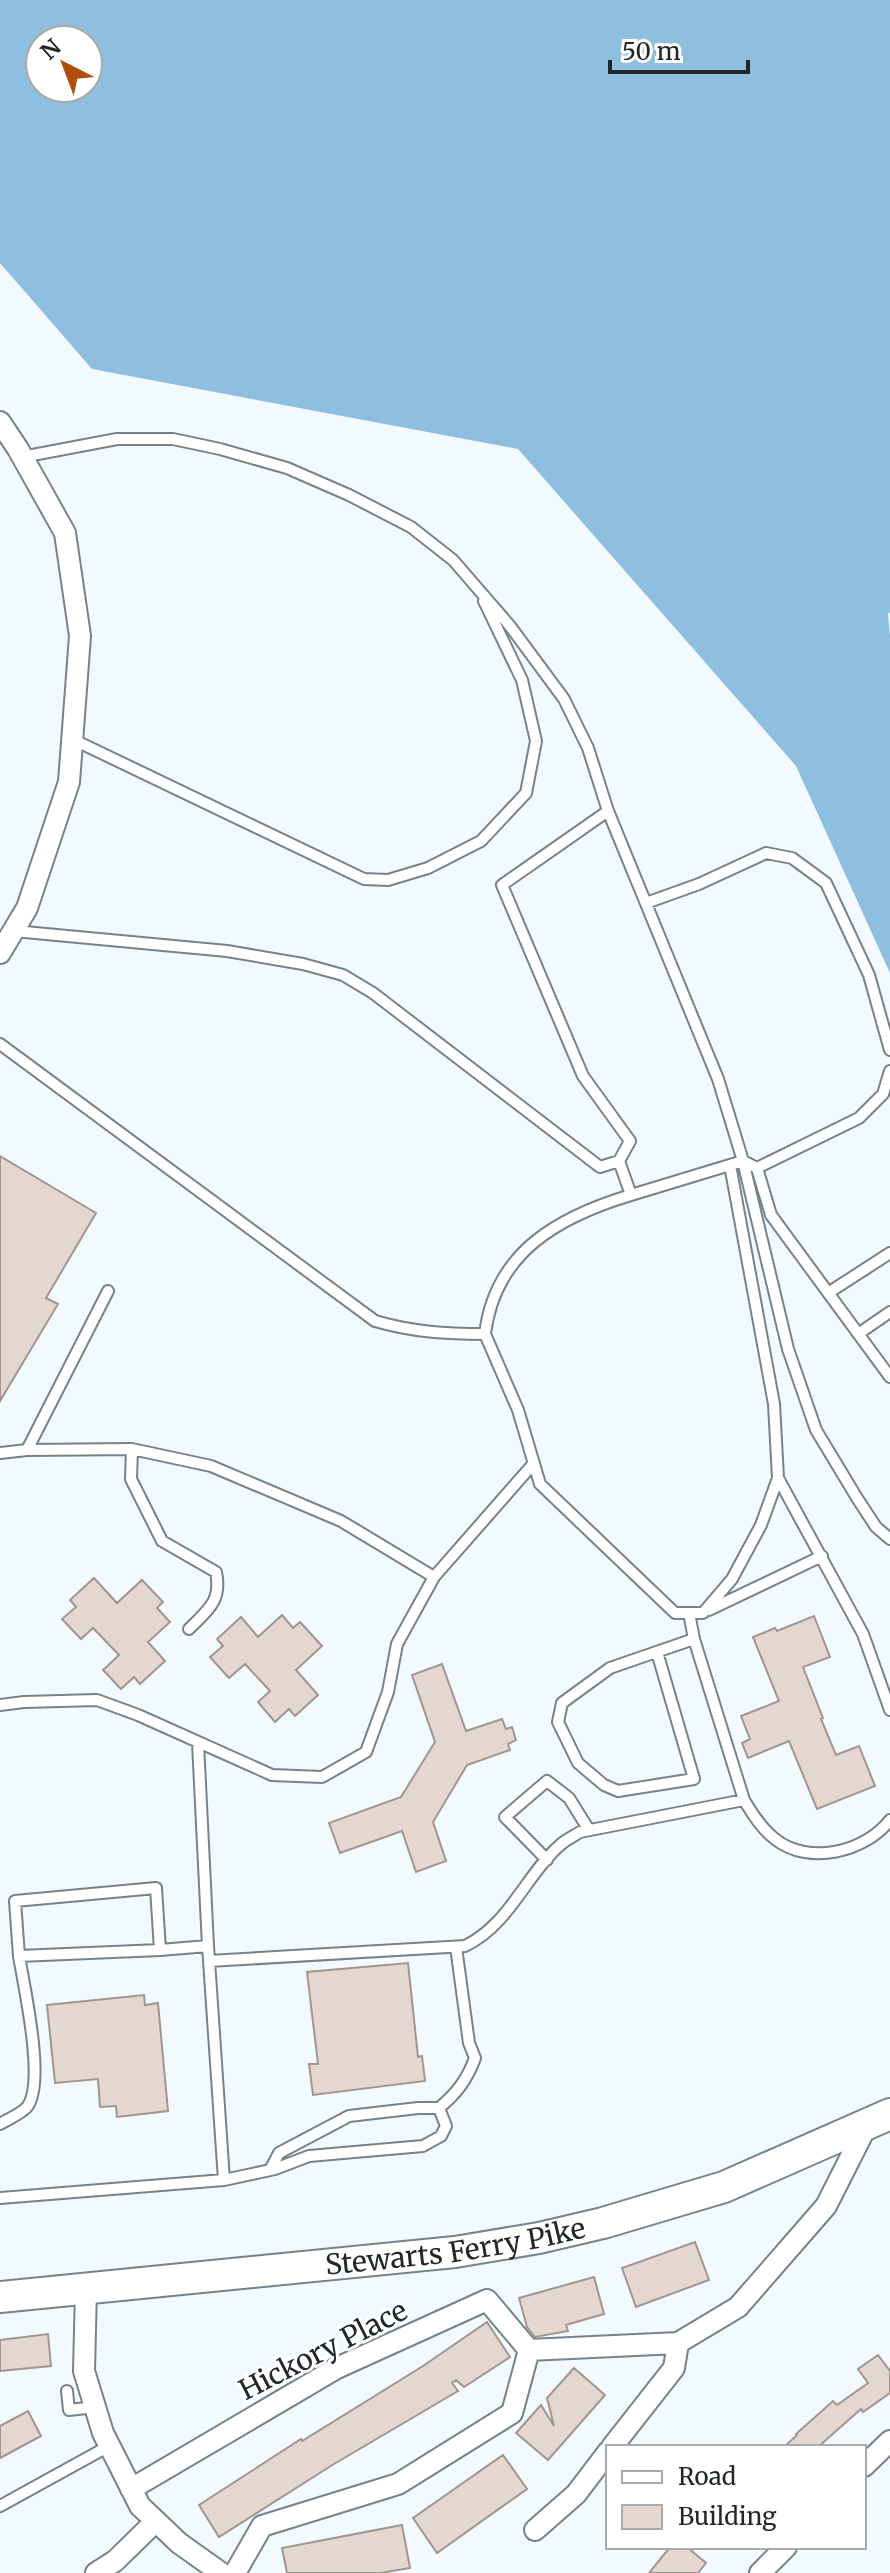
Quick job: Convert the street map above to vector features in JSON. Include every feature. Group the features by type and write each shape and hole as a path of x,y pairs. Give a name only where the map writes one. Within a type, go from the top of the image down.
{"main road":[{"name":"Stewarts Ferry Pike","path":"0,2297 455,2252 539,2238 603,2223 724,2187 879,2120"}],"street":[{"path":"0,422 65,533 80,636 69,782 27,908 0,953"},
{"path":"235,2573 262,2526 398,2484 512,2413 529,2350 678,2343 738,2307 826,2206 879,2120"},
{"path":"86,2289 84,2371 109,2446 140,2506 179,2543 221,2573"},
{"name":"Hickory Place","path":"131,2489 337,2368 487,2300 529,2350"},
{"path":"614,2445 674,2368 678,2343"},
{"path":"866,2464 890,2441"},
{"path":"535,2530 576,2494 606,2455"},
{"path":"96,2573 115,2561 156,2521"},
{"path":"760,2573 784,2549"}],"lane":[{"path":"22,457 117,439 173,439 287,468 411,527 453,560 510,626 564,699 588,748 608,811 718,1079 743,1161 788,1349 816,1430 863,1508 876,1527 890,1539"},
{"path":"72,739 364,879 388,880 428,868 481,841 526,793 536,741 522,680 478,589"},
{"path":"14,931 227,951 303,964 343,975 373,993 600,1167 619,1161 630,1141 583,1076 502,885 608,811"},
{"path":"646,903 699,884 766,853 792,858 826,883 869,975 890,1050"},
{"path":"0,1044 375,1321 409,1331 441,1335 485,1334"},
{"path":"757,1168 859,1118 883,1094 890,1071"},
{"path":"619,1161 631,1195"},
{"path":"822,1556 703,1613 675,1613 540,1484 518,1410 485,1334 489,1307 503,1278 522,1253 554,1226 594,1206 743,1161 757,1168 771,1215 890,1377"},
{"path":"703,1613 732,1579 761,1525 778,1478 774,1404 730,1165"},
{"path":"828,1293 890,1253"},
{"path":"27,1450 108,1291"},
{"path":"858,1334 890,1312"},
{"path":"132,1449 131,1479 162,1541 216,1572 219,1585 215,1603 189,1629"},
{"path":"0,1453 132,1449 211,1466 341,1521 434,1577"},
{"path":"0,1705 97,1700 272,1775 322,1777 366,1752 388,1692 397,1644 434,1577 534,1463"},
{"path":"778,1478 863,1634 890,1710"},
{"path":"689,1613 694,1639 744,1800 756,1820 777,1841 796,1850 818,1854 843,1850 872,1838 890,1820"},
{"path":"657,1652 694,1779 618,1791 604,1785 578,1763 558,1722 562,1703 610,1668 694,1639"},
{"path":"198,1743 224,2180"},
{"path":"547,1860 505,1817 547,1781 569,1798 589,1830"},
{"path":"209,1961 456,1947 480,1939 559,1846 580,1832 744,1800"},
{"path":"0,2124 27,2107 33,2089 34,2050 19,1956 15,1901 156,1888 160,1950"},
{"path":"19,1956 208,1946"},
{"path":"270,2170 279,2153 349,2116 439,2108 455,2094 470,2073 475,2058 469,2043 456,1947"},
{"path":"0,2198 224,2180 270,2170 309,2156 423,2146 441,2136 446,2126 439,2108"},
{"path":"67,2391 69,2410 95,2407"},
{"path":"0,2506 109,2446"}],"shaded area":[{"path":"0,0 890,0 890,973 796,766 518,449 92,369 0,263"}],"building":[{"path":"0,1156 96,1213 46,1298 58,1304 0,1401"},
{"path":"94,1578 117,1603 142,1580 163,1602 157,1608 170,1622 148,1642 165,1661 140,1684 134,1677 121,1689 103,1670 119,1655 93,1628 81,1639 62,1619 76,1607 70,1600"},
{"path":"282,1615 293,1628 300,1622 322,1646 296,1670 318,1695 295,1716 289,1709 275,1722 258,1702 270,1691 245,1664 229,1678 210,1657 223,1646 217,1639 241,1617 258,1637"},
{"path":"814,1616 830,1657 803,1667 821,1719 836,1755 859,1746 875,1786 817,1809 789,1741 748,1758 742,1743 750,1739 741,1716 779,1701 753,1637"},
{"path":"442,1664 466,1731 502,1719 506,1729 512,1727 516,1740 508,1744 510,1750 467,1765 433,1822 446,1861 416,1872 402,1831 340,1853 329,1823 401,1797 435,1742 412,1675"},
{"path":"408,1963 418,2057 422,2056 425,2081 313,2095 309,2064 318,2064 307,1972"},
{"path":"144,1995 145,2005 158,2003 168,2111 117,2117 116,2106 100,2107 98,2079 55,2083 47,2005"},
{"path":"695,2242 709,2280 636,2307 622,2268"},
{"path":"594,2277 604,2314 566,2325 568,2331 535,2337 527,2327 519,2298"},
{"path":"487,2322 510,2357 464,2387 456,2380 452,2383 458,2391 219,2537 199,2505 423,2366"},
{"path":"48,2334 51,2366 0,2371 0,2340"},
{"path":"878,2355 890,2371 890,2393 863,2412 861,2409 820,2445 786,2445 833,2401 837,2405 868,2383 858,2369"},
{"path":"574,2368 605,2395 548,2460 516,2433 541,2405 554,2426 547,2398"},
{"path":"28,2411 41,2436 0,2458 0,2426"},
{"path":"503,2455 527,2489 437,2553 413,2518"},
{"path":"402,2525 410,2568 381,2573 287,2573 282,2548"},
{"path":"668,2549 689,2549 706,2563 698,2573 649,2573"}]}
